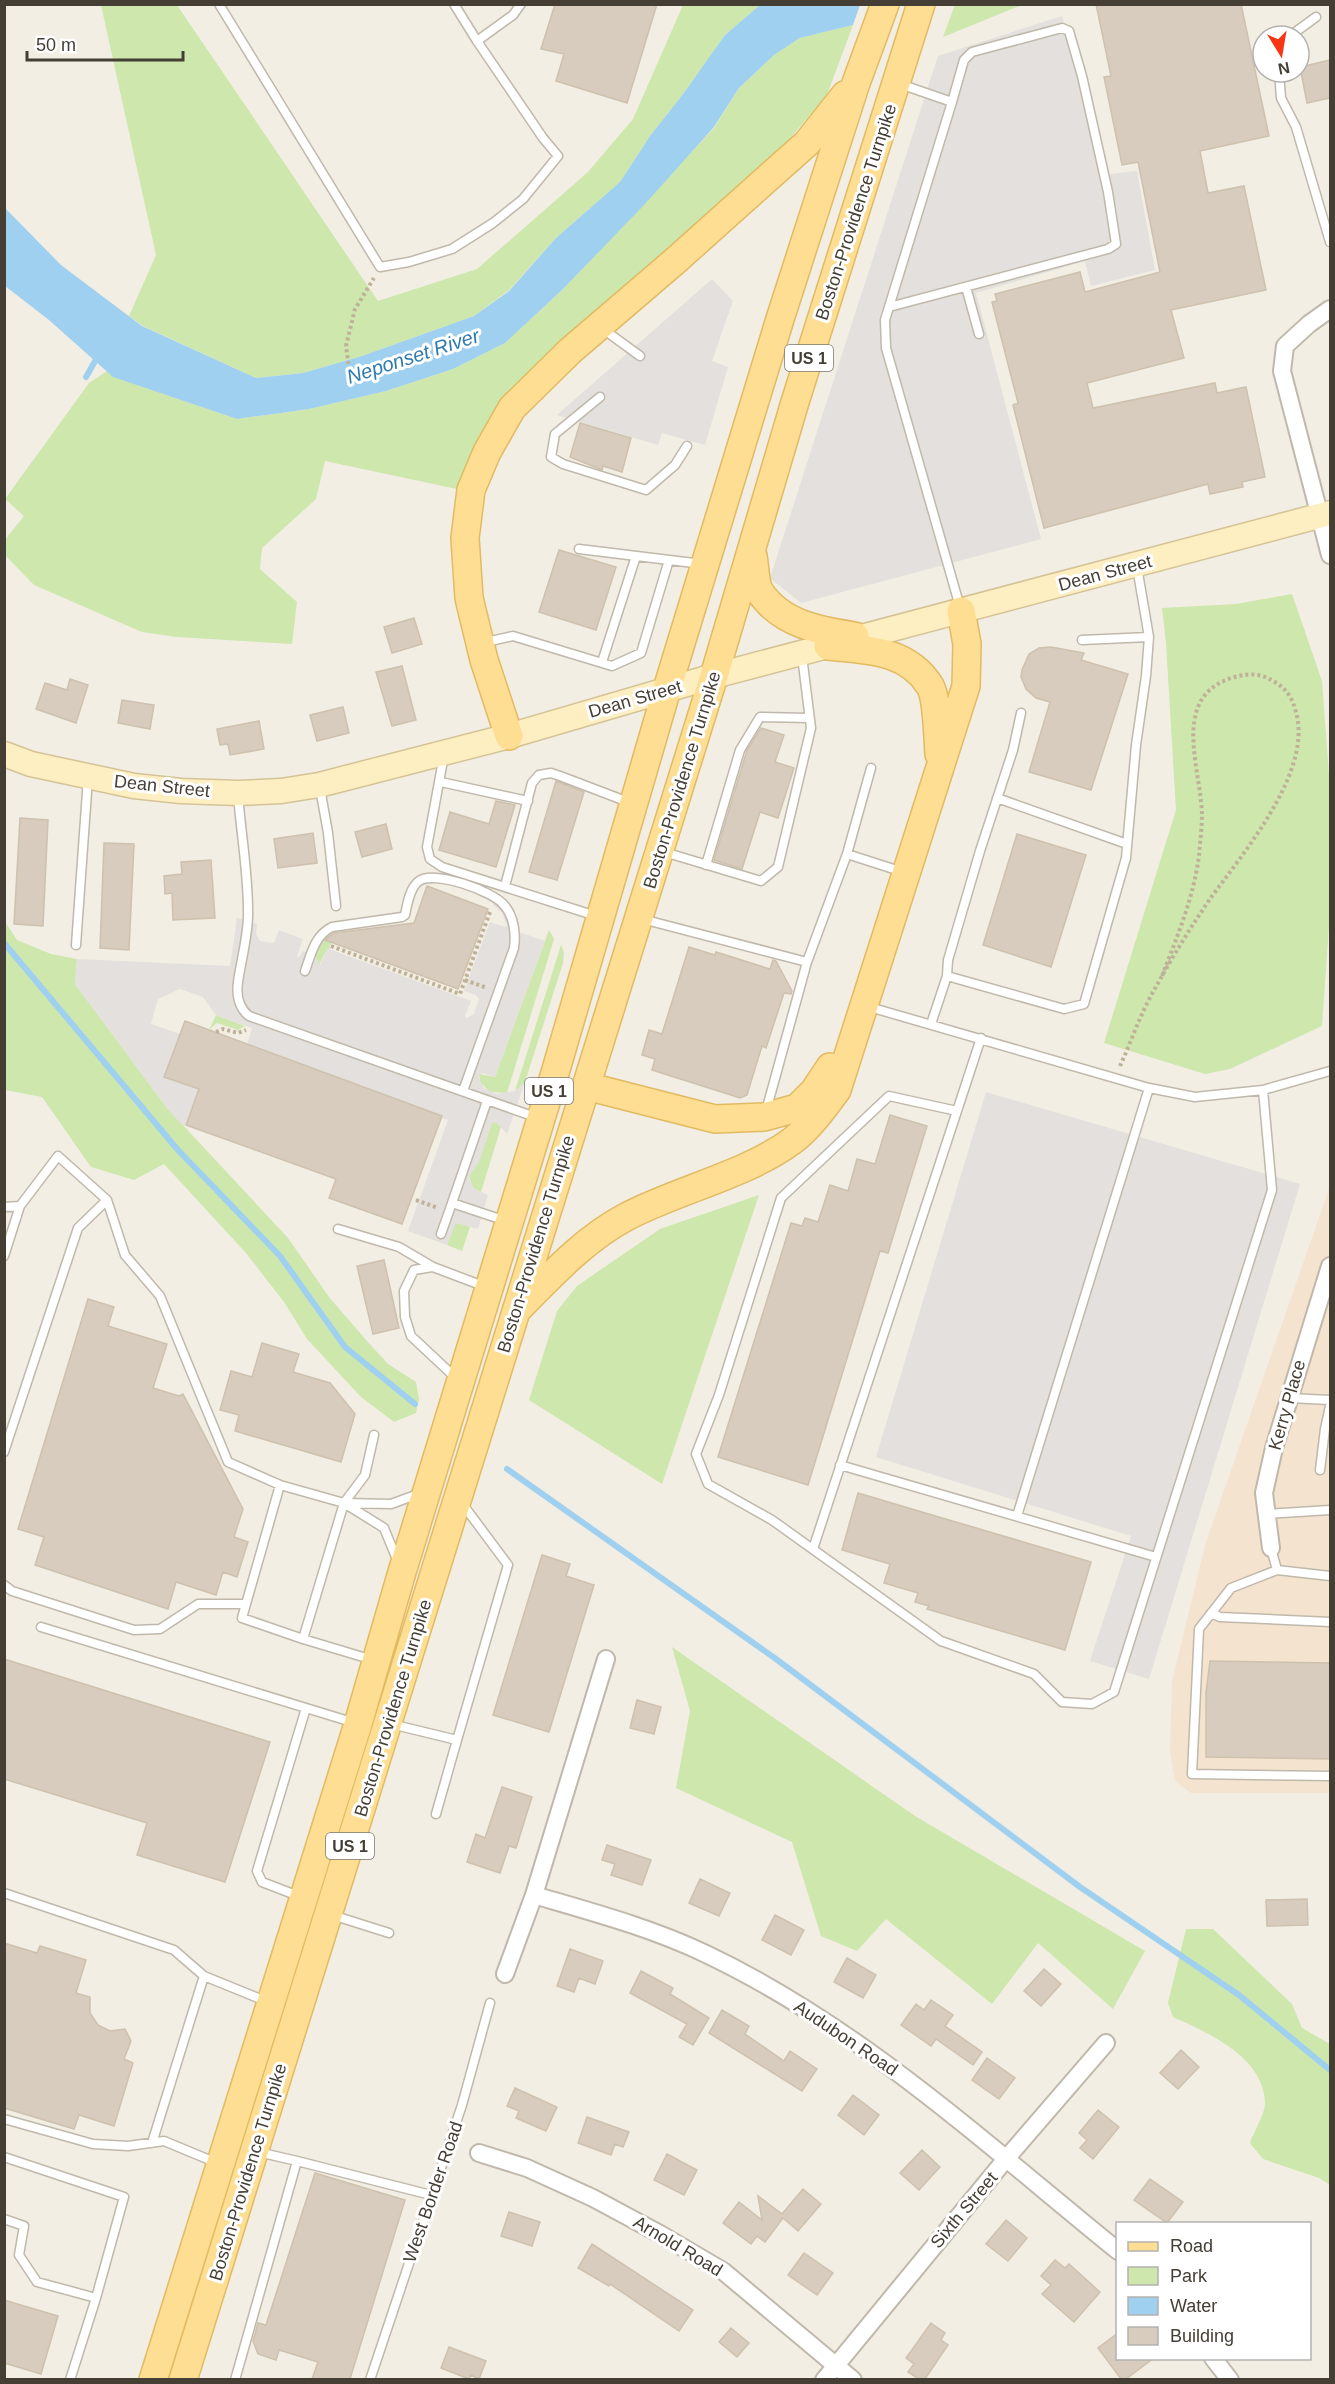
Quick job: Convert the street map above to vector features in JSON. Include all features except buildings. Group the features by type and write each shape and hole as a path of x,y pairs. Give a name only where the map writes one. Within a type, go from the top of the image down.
{"main road":[{"name":"Boston-Providence Turnpike","path":"183,2379 714,676 795,402 921,6"},
{"name":"Boston-Providence Turnpike","path":"153,2379 358,1724 402,1572 490,1289 667,689 855,83 883,10"},
{"path":"509,736 480,644 469,598 465,538 471,490 487,452 512,408 570,351 600,327 807,142 855,83"},
{"name":"Dean Street","path":"4,754 32,764 158,789 238,793 281,791 319,785 509,736 714,676 1325,514"},
{"path":"751,550 759,591 776,610 788,618 818,630 862,637"},
{"path":"515,1312 592,1237 663,1198 736,1170 791,1142 814,1121 837,1090 966,687 967,644 961,611"},
{"path":"828,646 886,652 911,666 932,687 938,727 940,770"},
{"path":"586,1086 715,1119 764,1117 797,1108 814,1091 831,1065 864,1005"}],"street":[{"path":"1330,309 1285,346 1282,371 1325,514 1330,555"},
{"name":"Kerry Place","path":"1271,1548 1264,1492 1289,1398 1326,1293 1330,1266"},
{"path":"506,1974 534,1895 606,1659"},
{"name":"Audubon Road","path":"534,1895 615,1918 706,1954 806,2008 905,2077 1116,2249"},
{"name":"Sixth Street","path":"825,2379 1005,2160 1106,2043"},
{"name":"Arnold Road","path":"480,2153 527,2168 593,2198 714,2266 853,2379"},
{"path":"1215,2360 1230,2379"}],"lane":[{"path":"219,4 380,267 409,262 452,249 493,224 523,199 558,156 543,138 454,4"},
{"path":"477,41 513,15 521,4"},
{"path":"1306,24 1316,17"},
{"path":"890,308 1113,247 1117,239 1082,76 1069,31 1062,28 972,52 964,60 885,320 885,348 961,611"},
{"path":"897,83 952,102"},
{"path":"1280,84 1281,98 1296,127 1330,242"},
{"path":"966,286 979,334"},
{"path":"600,327 640,356"},
{"path":"600,397 555,434 551,457 563,464 646,490 675,465 687,446"},
{"path":"579,549 706,565"},
{"path":"602,663 636,556"},
{"path":"480,644 513,636 612,666 641,653 669,560"},
{"path":"947,976 1065,1009 1084,1004 1126,858 1149,637 1137,564"},
{"path":"1082,640 1149,637"},
{"path":"660,850 761,881 778,867 811,728 801,653"},
{"path":"931,1024 947,976 948,960 1013,750 1021,713"},
{"path":"706,865 740,750 760,717 809,718"},
{"path":"444,752 441,782 428,847 430,859 442,867 600,918"},
{"path":"764,1117 807,962 847,854 871,768"},
{"path":"506,886 532,783 538,774 551,773 634,803"},
{"path":"76,945 88,776"},
{"path":"441,782 528,801"},
{"path":"319,785 328,833 336,906"},
{"path":"238,793 248,910 238,985 239,999 244,1011 249,1016 540,1119"},
{"path":"997,798 1127,844"},
{"path":"847,854 906,873"},
{"path":"305,970 315,942 323,931 332,927 402,918 414,886 431,877 440,877 471,887 501,901 509,912 515,935 514,948 463,1091"},
{"path":"638,918 807,962"},
{"path":"864,1005 1149,1089 1195,1097 1263,1090 1330,1071"},
{"path":"813,1549 981,1038"},
{"path":"1017,1516 1149,1089"},
{"path":"957,1111 889,1096 781,1198 719,1395 696,1454 708,1484 772,1520 941,1641 1034,1674 1062,1702 1092,1704 1114,1692 1272,1190 1263,1090"},
{"path":"441,1234 487,1101"},
{"path":"4,1256 20,1206 58,1156 107,1200 125,1255 159,1296 228,1462 279,1485 344,1503 391,1504 427,1491"},
{"path":"4,1452 78,1228 107,1200"},
{"path":"452,1203 510,1222"},
{"path":"4,1207 20,1206"},
{"path":"338,1229 399,1247 433,1267 490,1289"},
{"path":"433,1267 414,1270 404,1291 405,1317 411,1336 460,1383"},
{"path":"1289,1398 1330,1400"},
{"path":"1320,1470 1330,1406"},
{"path":"303,1639 344,1503 365,1475 374,1435"},
{"path":"840,1464 1156,1557"},
{"path":"279,1485 242,1618 376,1661"},
{"path":"436,1814 508,1565 458,1497"},
{"path":"344,1503 384,1527 402,1572"},
{"path":"1267,1514 1330,1510"},
{"path":"1271,1548 1277,1570"},
{"path":"1330,1576 1277,1570 1231,1588 1199,1629 1192,1774 1330,1776"},
{"path":"4,1585 12,1591 134,1630 160,1629 198,1604 246,1604"},
{"path":"1211,1613 1220,1617 1330,1622"},
{"path":"41,1627 358,1724"},
{"path":"303,1898 262,1882 257,1871 306,1708"},
{"path":"388,1723 457,1740"},
{"path":"4,1893 174,1950 204,1976 271,2003"},
{"path":"329,1914 389,1933"},
{"path":"152,2143 204,1976"},
{"name":"West Border Road","path":"370,2379 462,2105 490,2003"},
{"path":"4,2119 93,2144 128,2146 164,2141 220,2165"},
{"path":"255,2151 431,2195"},
{"path":"4,2157 124,2197 96,2298 70,2379"},
{"path":"235,2379 297,2161"},
{"path":"4,2219 24,2226 19,2255 37,2282 96,2298"}],"path":[{"path":"350,376 346,346 355,309 380,267"},
{"path":"1115,1078 1152,993 1209,901 1257,837 1287,779 1298,750 1300,724 1292,697 1280,683 1259,675 1236,676 1216,684 1203,695 1196,711 1192,730 1202,815 1198,856 1193,890 1162,976"},
{"path":"331,946 460,994 492,908"},
{"path":"465,980 498,993"},
{"path":"216,1032 223,1029 243,1033 248,1026"},
{"path":"416,1200 448,1212"}],"shaded area":[{"path":"1062,16 1101,175 1137,171 1155,270 1091,286 1085,261 976,293 1041,539 801,603 770,578 938,56"},
{"path":"712,279 733,301 712,361 728,367 705,445 662,433 658,445 557,415"},
{"path":"498,893 514,910 519,932 545,941 495,1077 482,1073 478,1076 484,1088 496,1094 515,1091 525,1082 507,1134 497,1123 492,1123 479,1162 469,1176 473,1188 488,1195 478,1229 456,1223 447,1245 408,1231 448,1120 247,1045 252,1028 216,1015 203,997 180,989 158,999 151,1024 180,1034 164,1077 199,1089 184,1127 167,1108 75,984 77,959 230,966 237,918 257,924 256,934 260,941 274,943 279,930 303,939 298,958 303,951 315,956 320,965 329,949 471,1001 465,1016 467,1018 474,1014 479,999 476,995 464,991 490,922 505,927 507,925 502,913 493,905"},
{"path":"986,1092 1300,1184 1149,1679 1090,1661 1131,1536 876,1457"},
{"path":"1330,1186 1330,1793 1191,1793 1175,1781 1170,1751 1172,1682 1205,1545"}],"green space":[{"path":"955,4 1022,5 943,37"},
{"path":"101,5 177,5 378,301 477,269 588,172 633,119 683,5 760,5 725,35 650,136 620,182 556,238 509,290 474,316 362,356 303,373 256,378 143,326 129,316 156,255"},
{"path":"853,25 827,95 779,151 498,407 457,489 325,461 316,499 262,548 260,569 297,602 292,644 177,637 142,632 34,585 5,555 4,541 24,516 5,499 89,383 107,371 114,377 237,419 309,409 386,391 453,369 505,343 562,290 714,128 739,88 774,55 800,38"},
{"path":"1292,594 1322,681 1330,788 1330,912 1322,1026 1230,1069 1205,1074 1104,1043 1176,810 1162,608 1236,604"},
{"path":"4,920 17,940 51,954 77,959 75,984 167,1108 288,1238 329,1297 366,1340 388,1364 416,1382 419,1399 416,1413 394,1422 361,1397 307,1339 284,1302 246,1253 164,1164 134,1180 91,1167 42,1097 5,1090"},
{"path":"549,930 554,939 507,1093 490,1092 480,1082 479,1074 495,1077"},
{"path":"335,933 319,965 315,956 325,937"},
{"path":"561,945 564,952 563,963 525,1082 515,1091"},
{"path":"216,1015 245,1026 238,1030 217,1023 209,1030"},
{"path":"495,1121 501,1127 481,1192 473,1188 469,1176 477,1164 492,1123"},
{"path":"759,1195 662,1484 529,1400 557,1311 577,1286 660,1229"},
{"path":"460,1222 470,1227 462,1251 447,1245 454,1224"},
{"path":"672,1647 915,1816 1145,1951 1113,2009 1038,1943 992,2004 886,1919 857,1951 821,1936 792,1842 676,1788 690,1711"},
{"path":"1186,1929 1213,1929 1292,2004 1302,2028 1330,2044 1330,2185 1319,2178 1263,2159 1250,2143 1265,2104 1263,2088 1256,2073 1245,2060 1218,2039 1173,2017 1168,2003"}],"water":[{"name":"Neponset River","path":"760,5 860,5 853,25 800,38 774,55 739,88 714,127 645,204 562,290 505,343 453,369 386,391 309,409 237,419 113,377 49,320 5,286 5,208 61,265 142,326 256,378 303,373 362,356 474,316 509,291 556,238 620,182 650,136 725,35"}],"waterway":[{"path":"86,377 99,354"},
{"path":"4,943 178,1150 280,1256 345,1347 415,1404"},
{"path":"507,1469 776,1659 1080,1887 1239,1995 1330,2070"}]}
